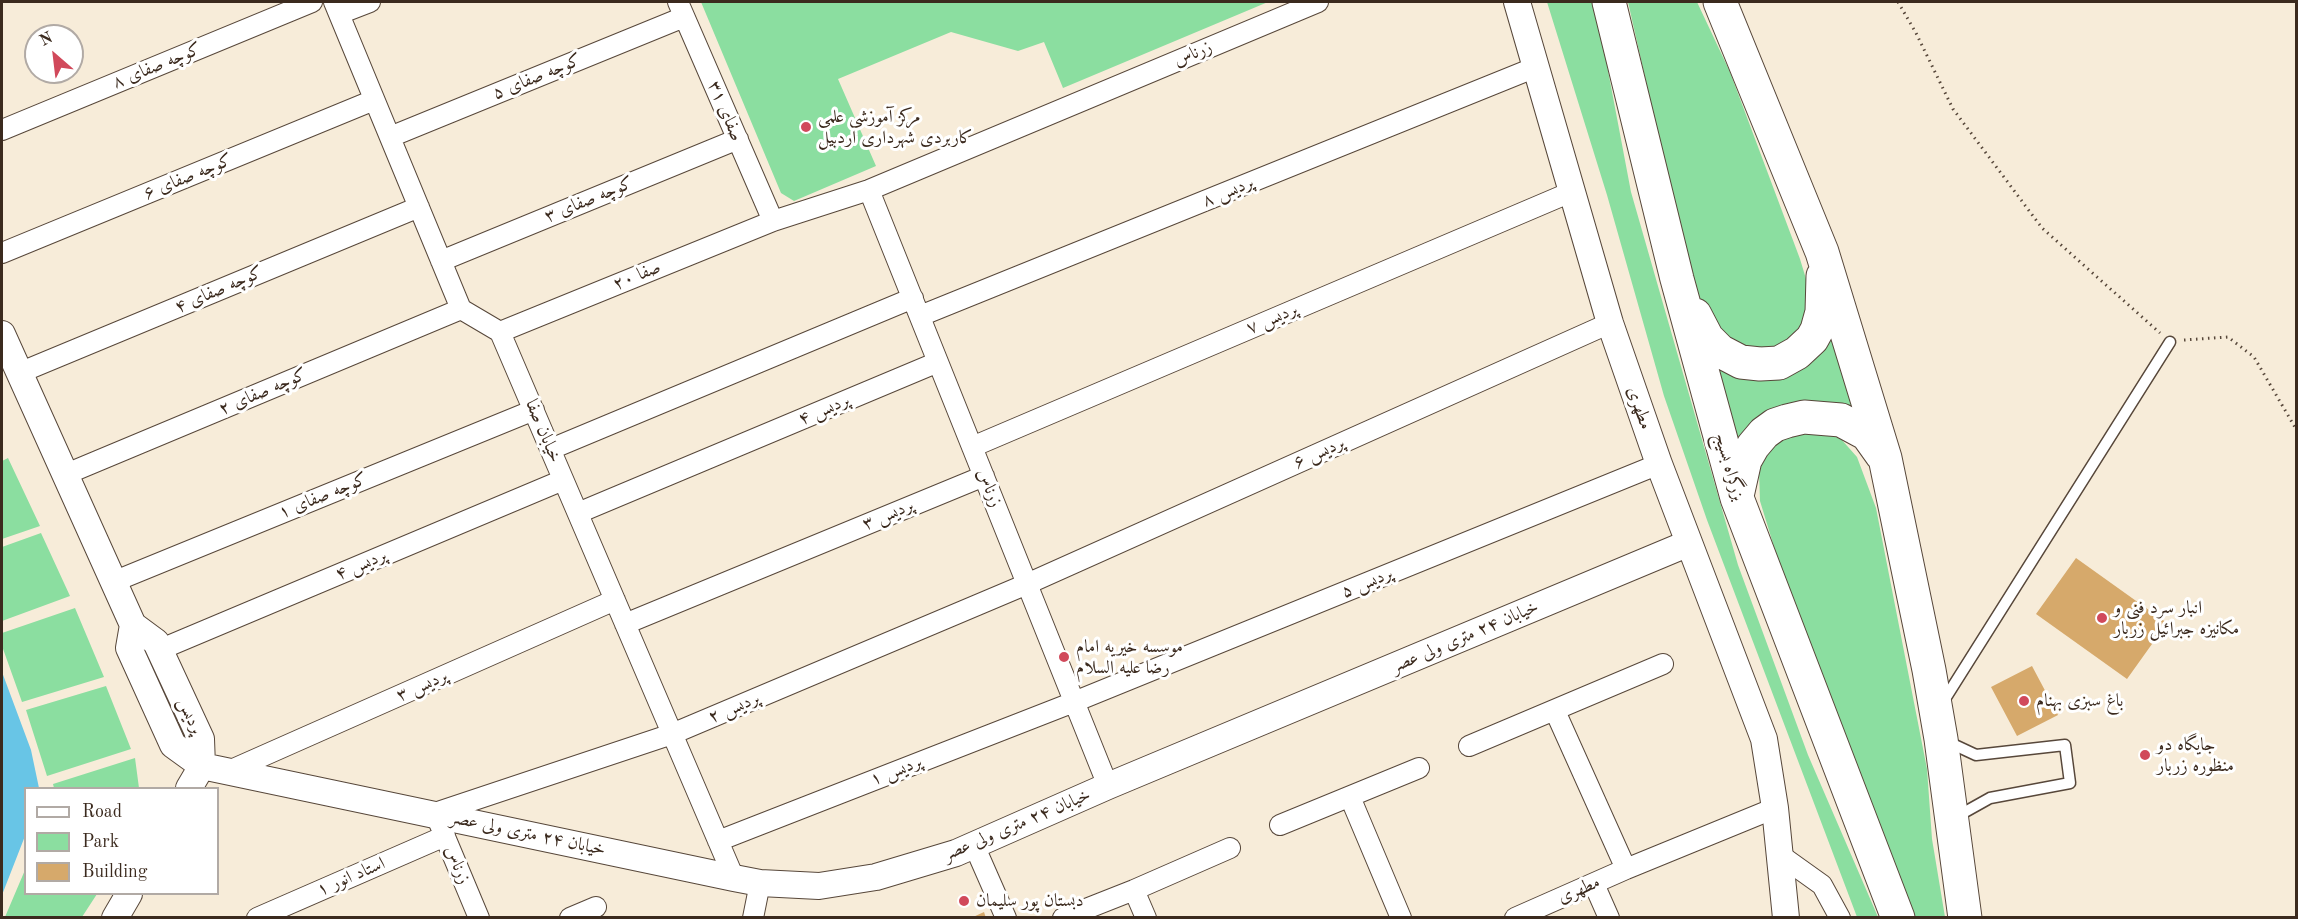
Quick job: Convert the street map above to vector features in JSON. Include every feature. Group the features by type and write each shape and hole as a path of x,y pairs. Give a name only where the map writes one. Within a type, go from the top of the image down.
{"highway":[{"name":"بزرگراه بسیج","path":"1609,2 1677,279 1737,498 1898,918"},
{"path":"1720,2 1822,252 1885,459 1938,725 1965,918"},
{"path":"1677,279 1707,338 1720,351 1741,362 1779,363 1797,353 1812,339 1817,330 1822,312 1822,252"},
{"path":"1737,498 1745,460 1753,446 1764,433 1775,425 1787,421 1804,417 1840,420 1867,434 1885,459"}],"street":[{"name":"کوچه صفای ۸","path":"2,130 312,2"},
{"path":"370,2 336,8 461,309 500,332"},
{"name":"زرناس","path":"773,221 869,190 1318,2"},
{"name":"مطهری","path":"1517,2 1610,323 1659,464 1764,739 1775,808 1786,918"},
{"name":"کوچه صفای ۵","path":"390,137 681,9"},
{"name":"صفای ۳۱","path":"681,9 773,221"},
{"name":"پردیس ۸","path":"551,449 1536,67"},
{"name":"کوچه صفای ۶","path":"2,253 375,100"},
{"name":"کوچه صفای ۳","path":"441,261 738,139"},
{"name":"زرناس","path":"869,190 1108,786"},
{"name":"پردیس ۷","path":"972,447 1571,192"},
{"name":"کوچه صفای ۴","path":"19,372 418,207"},
{"name":"صفا ۲۰","path":"500,332 773,221"},
{"name":"کوچه صفای ۲","path":"64,475 461,309"},
{"name":"پردیس ۶","path":"1027,584 1610,323"},
{"name":"خیابان صفا","path":"500,332 734,878"},
{"name":"پردیس","path":"2,334 134,625 156,642 201,739 202,766"},
{"name":"پردیس ۴","path":"578,513 938,362"},
{"name":"کوچه صفای ۱","path":"113,582 534,411"},
{"name":"پردیس ۵","path":"1074,702 1659,464"},
{"name":"پردیس ۳","path":"625,624 984,476"},
{"name":"پردیس ۴","path":"159,650 563,480"},
{"name":"خیابان ۲۴ متری ولی عصر","path":"202,766 440,825 760,883 819,886 876,877 956,853 1108,786 1689,543"},
{"name":"پردیس ۲","path":"440,825 672,734 1027,584"},
{"name":"پردیس ۳","path":"229,771 615,600"},
{"name":"پردیس","path":"134,625 129,648 173,745 202,766"},
{"path":"1468,746 1663,664"},
{"name":"پردیس ۱","path":"718,841 1074,702"},
{"path":"1555,711 1626,869"},
{"path":"190,787 202,766"},
{"path":"1280,825 1419,768"},
{"path":"1350,797 1401,918"},
{"name":"مطهری","path":"1515,918 1626,869 1775,808"},
{"name":"زرناس","path":"440,825 479,918"},
{"name":"استاد انور ۱","path":"257,918 440,825"},
{"path":"974,845 1006,918"},
{"path":"1063,918 1230,848"},
{"path":"1780,855 1822,885 1840,918"},
{"path":"753,918 760,883"},
{"path":"1594,884 1609,918"},
{"path":"1134,890 1146,918"},
{"path":"115,918 128,895"},
{"path":"570,918 596,907"}],"lane":[{"path":"1950,820 1990,798 2070,783 2065,745 1976,755 1938,725 2032,563 2170,342"}],"path":[{"path":"1898,2 1916,33 1953,109 2042,228 2170,342 2194,338 2228,337 2254,357 2296,429"}],"green space":[{"name":"مرکز آموزشی علمی کاربردی شهرداری اردبیل","path":"701,2 1268,2 1063,88 1044,42 1018,51 951,32 838,79 876,166 794,201 781,193"},
{"path":"1547,2 1595,2 1631,192 1738,565 1808,755 1878,917 1857,917 1707,520 1664,396 1607,195"},
{"path":"1628,2 1697,2 1730,72 1800,259 1810,292 1807,316 1798,333 1784,344 1768,350 1742,351 1702,312 1683,245"},
{"path":"1828,324 1857,417 1836,409 1739,457 1709,360 1722,369"},
{"path":"1820,431 1841,439 1857,457 1876,508 1927,769 1932,839 1945,917 1909,917 1808,658 1760,501 1759,471 1762,461 1773,446 1786,437"},
{"path":"8,458 40,526 2,539 2,461"},
{"path":"41,533 70,596 2,621 2,547"},
{"path":"75,608 104,677 22,702 2,646 2,633"},
{"path":"106,686 131,749 47,776 26,710"},
{"path":"135,758 139,787 54,787 53,784"},
{"path":"24,872 24,895 96,895 82,917 5,917"}],"water":[{"path":"2,672 31,750 39,787 24,787 24,839 2,895"}],"building":[{"name":"انبار سرد فنی و مکانیزه جبرائیل زربار","path":"2076,558 2167,623 2127,679 2036,614"},
{"name":"باغ سبزی بهنام","path":"2032,666 2058,715 2017,736 1991,687"},
{"path":"984,912 986,918 971,918"}],"place":[{"name":"مرکز آموزشی علمی کاربردی شهرداری اردبیل","path":"806,127"},
{"name":"انبار سرد فنی و مکانیزه جبرائیل زربار","path":"2102,618"},
{"name":"موسسه خیریه امام رضا علیه السلام","path":"1064,657"},
{"name":"باغ سبزی بهنام","path":"2024,701"},
{"name":"جایگاه دو منظوره زربار","path":"2145,755"},
{"name":"دبستان پور سلیمان","path":"964,901"}]}
